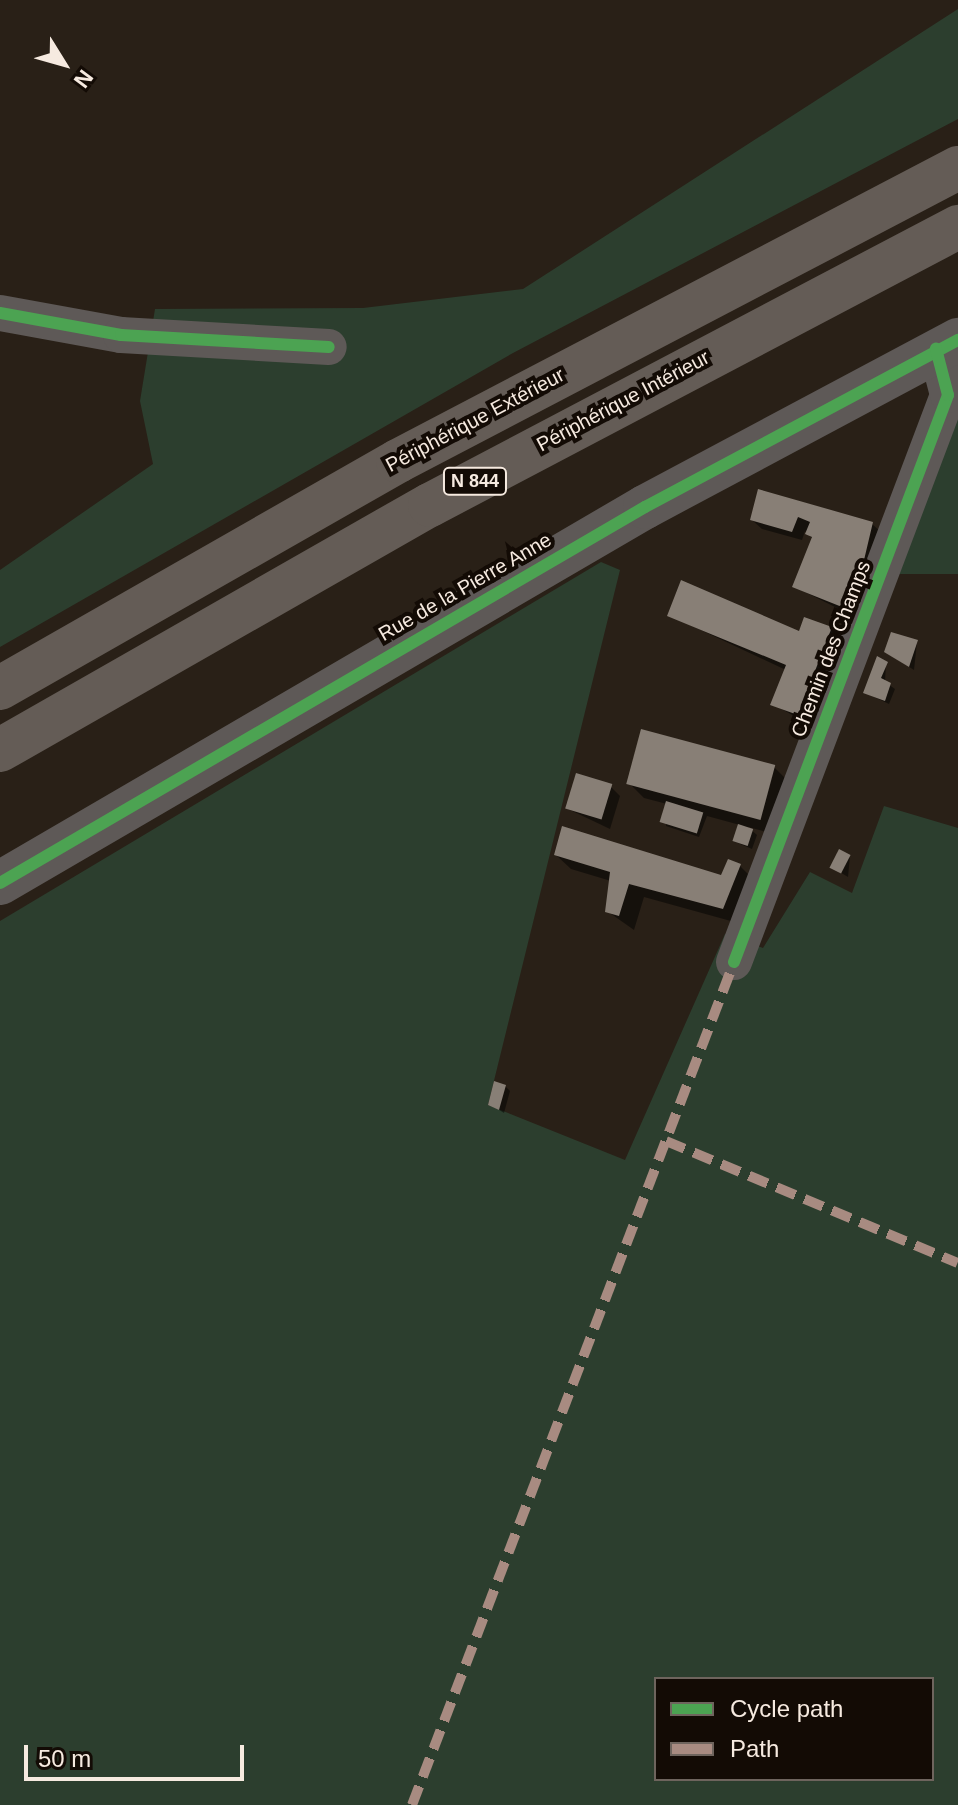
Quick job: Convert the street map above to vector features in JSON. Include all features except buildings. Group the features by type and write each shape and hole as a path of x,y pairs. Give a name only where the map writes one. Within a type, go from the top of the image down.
{"highway":[{"name":"Périphérique Extérieur","path":"0,688 398,461 958,168"},
{"name":"Périphérique Intérieur","path":"0,750 430,505 958,227"}],"street":[{"path":"0,313 121,335 329,347"},
{"name":"Rue de la Pierre Anne","path":"0,883 631,514 947,344"},
{"name":"Chemin des Champs","path":"734,962 948,395 947,344"}],"green space":[{"path":"958,9 958,119 513,353 0,647 0,570 153,464 140,401 155,309 363,308 523,289"},
{"path":"958,411 958,574 899,574"},
{"path":"601,562 620,570 488,1105 625,1160 725,934 763,948 810,872 852,893 884,806 958,828 958,1805 0,1805 0,921"}],"marked path":[{"path":"412,1805 734,962"},
{"path":"666,1141 958,1263"}],"cycle path":[{"path":"0,313 121,335 329,347"},
{"path":"0,883 645,507 958,340"},
{"path":"734,962 948,395 936,349"}]}
